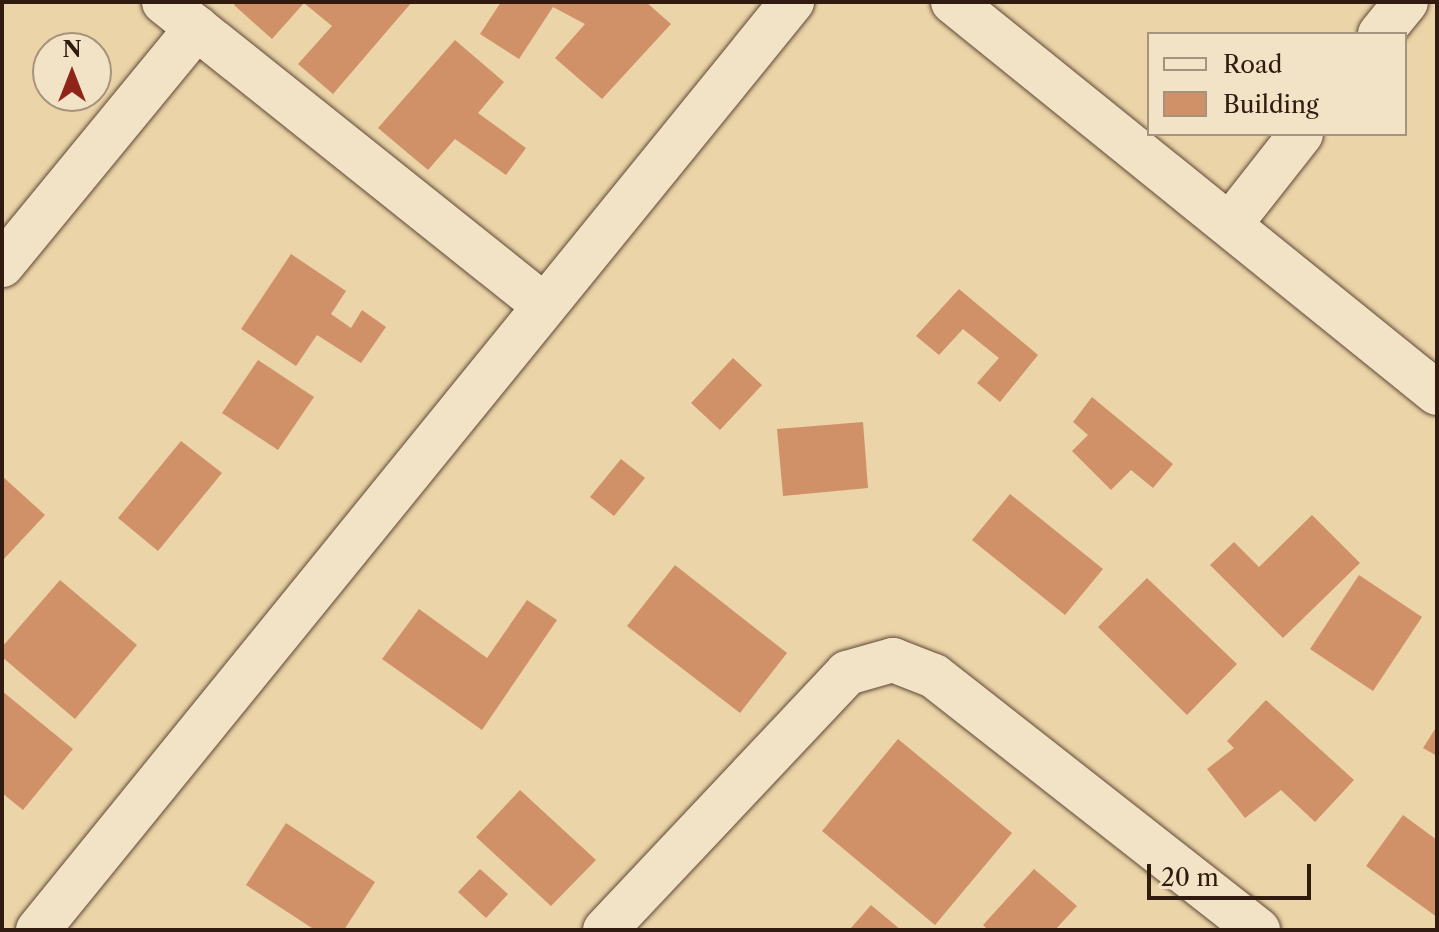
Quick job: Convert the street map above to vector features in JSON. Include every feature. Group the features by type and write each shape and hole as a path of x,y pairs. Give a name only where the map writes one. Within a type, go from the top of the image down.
{"street":[{"path":"38,930 792,2"},
{"path":"953,2 1231,223 1437,393"},
{"path":"1382,32 1406,2"},
{"path":"2,265 181,15 545,306"},
{"path":"1231,223 1299,136"},
{"path":"612,927 847,673 893,660 934,676 1258,930"}],"building":[{"path":"236,2 412,2 333,94 298,64 332,26 304,3 272,39 234,5"},
{"path":"501,2 646,2 671,24 602,99 555,58 585,24 553,7 519,59 480,34"},
{"path":"455,40 504,82 478,113 526,148 506,175 455,139 428,170 378,128"},
{"path":"291,254 346,291 331,314 351,328 362,310 386,327 361,363 317,335 296,366 241,329"},
{"path":"959,289 1038,355 1000,402 977,383 999,358 963,329 939,355 916,336"},
{"path":"733,358 762,385 720,430 691,403"},
{"path":"258,360 314,397 278,450 222,413"},
{"path":"1092,397 1173,464 1153,488 1131,470 1111,490 1072,451 1088,435 1073,422"},
{"path":"863,422 868,488 783,496 777,429"},
{"path":"181,441 222,473 158,551 118,518"},
{"path":"621,459 645,478 614,516 590,497"},
{"path":"2,476 45,515 2,561"},
{"path":"1010,494 1103,569 1065,615 972,540"},
{"path":"1312,515 1360,563 1283,638 1210,565 1234,542 1259,567"},
{"path":"675,565 787,653 740,713 627,626"},
{"path":"1359,575 1422,617 1373,691 1310,649"},
{"path":"1147,578 1237,664 1187,715 1098,627"},
{"path":"60,580 137,645 75,719 2,657 2,647"},
{"path":"527,600 557,620 482,730 382,659 419,609 487,658"},
{"path":"2,691 73,749 23,810 2,793"},
{"path":"1266,700 1354,780 1315,822 1281,790 1245,818 1207,769 1234,748 1227,741"},
{"path":"1437,726 1437,756 1423,748"},
{"path":"898,739 1012,833 935,925 822,831"},
{"path":"520,790 596,860 551,906 476,837"},
{"path":"1403,815 1437,840 1437,917 1366,866"},
{"path":"286,823 375,882 344,930 315,930 246,885"},
{"path":"480,869 508,894 486,918 458,892"},
{"path":"1034,869 1077,906 1055,930 988,930 983,925"},
{"path":"871,905 901,930 851,928"}]}
